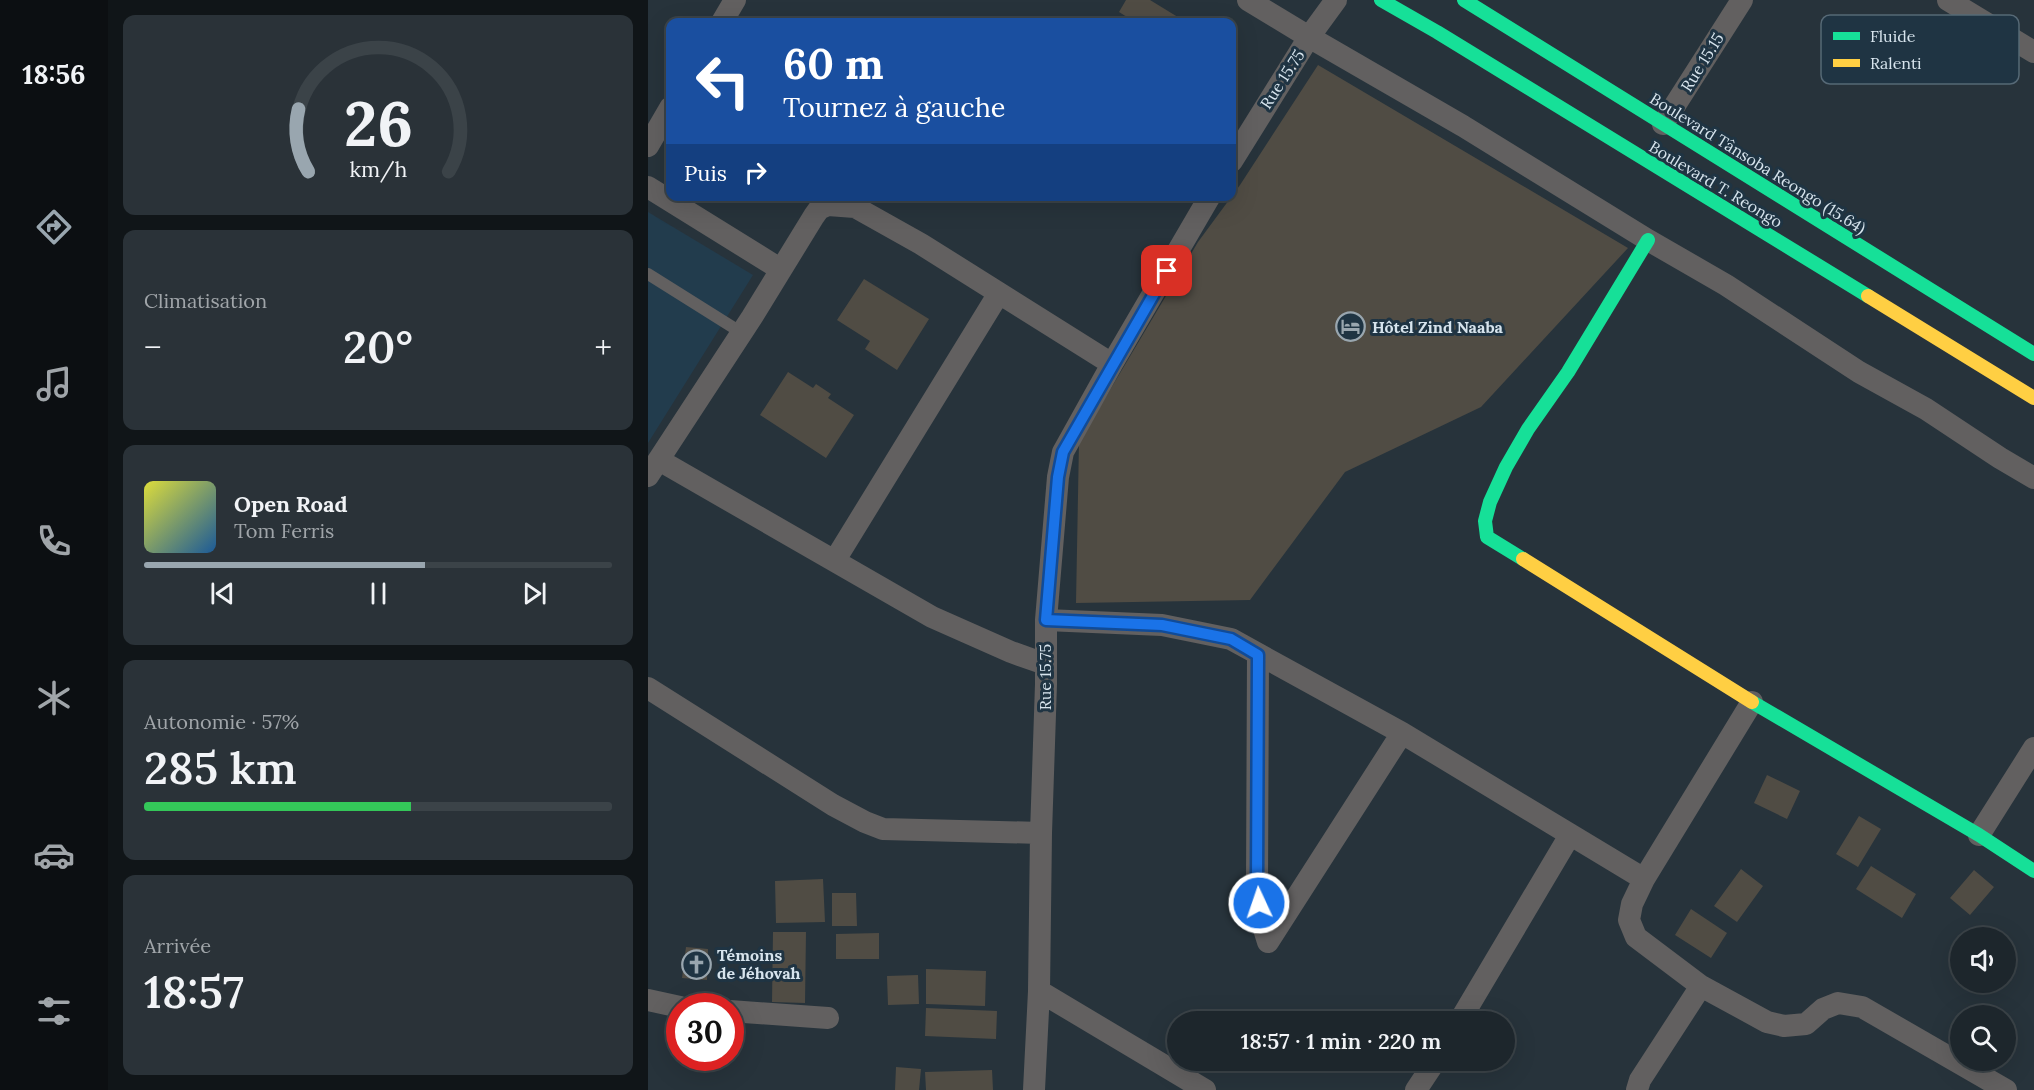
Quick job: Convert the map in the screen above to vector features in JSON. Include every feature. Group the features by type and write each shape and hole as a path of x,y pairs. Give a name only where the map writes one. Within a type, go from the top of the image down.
{"main road":[{"name":"Boulevard T. Reongo","path":"1381,0 1447,38 2034,398"},
{"name":"Boulevard Tânsoba Reongo (15.64)","path":"1464,0 2034,354"},
{"path":"1648,240 1568,372 1528,429 1506,467 1490,502 1485,521 1487,537 1752,702 1979,835 2034,871"}],"street":[{"path":"724,18 735,0"},
{"path":"1248,0 1309,38 1463,126 1648,240 1726,285 1859,372 1926,409 2034,478"},
{"name":"Rue 15.75","path":"1236,154 1309,38 1336,0"},
{"name":"Rue 15.15","path":"1663,124 1742,0"},
{"path":"1948,0 1973,15"},
{"path":"2019,43 2034,52"},
{"path":"648,146 666,115"},
{"path":"648,187 666,198"},
{"path":"671,201 780,269"},
{"name":"Rue 15.75","path":"1034,1090 1040,991 1046,620 1058,477 1063,452 1207,201"},
{"path":"1045,664 932,617 875,586 835,560 651,472 742,333 819,209 828,205 855,207 921,244 1112,364"},
{"path":"835,560 999,294"},
{"path":"1046,620 1171,627 1231,639 1402,733 1644,879"},
{"path":"1258,655 1257,886 1261,919 1268,942 1402,733"},
{"path":"648,688 833,805 865,822 884,829 1041,833"},
{"path":"1752,702 1644,879 1632,904 1629,920 1636,937 1701,986 1767,1022 1784,1026 1806,1024 1823,1009 1838,1003 1862,1007 2006,1090"},
{"path":"1979,835 2034,748"},
{"path":"1466,1011 1570,835"},
{"path":"1637,1090 1640,1080 1701,986"},
{"path":"1040,991 1205,1090"},
{"path":"648,1000 666,1004"},
{"path":"744,1012 828,1018"},
{"path":"1416,1090 1429,1071"}],"lane":[{"path":"648,274 742,333"}],"shaded area":[{"path":"648,212 753,275 648,443"}],"building":[{"path":"1126,0 1150,0 1179,18 1129,18 1119,12"},
{"name":"Hôtel Zind Naaba","path":"1318,65 1628,248 1481,407 1345,472 1250,600 1076,603 1079,442 1198,242 1228,201 1236,201 1236,190"},
{"path":"864,279 929,319 897,370 865,349 870,341 837,320"},
{"path":"788,372 813,388 816,384 831,394 828,398 854,415 826,458 760,415"},
{"path":"1767,775 1800,791 1787,819 1754,803"},
{"path":"1859,816 1881,829 1858,867 1836,854"},
{"path":"1871,866 1916,894 1902,918 1856,889"},
{"path":"1741,869 1763,886 1737,922 1714,906"},
{"path":"1974,870 1994,887 1970,915 1950,898"},
{"path":"823,879 825,922 776,923 775,881"},
{"path":"832,893 856,893 857,926 832,926"},
{"path":"1691,909 1727,933 1711,958 1675,935"},
{"path":"773,932 806,932 805,1003 772,1002"},
{"path":"879,933 879,959 836,959 836,934"},
{"name":"Témoins de Jéhovah","path":"686,947 708,949 707,980 682,978"},
{"path":"926,969 986,971 985,1006 926,1004"},
{"path":"918,975 919,1004 888,1005 887,976"},
{"path":"926,1008 997,1011 996,1039 925,1036"},
{"path":"896,1067 921,1069 919,1090 895,1090"},
{"path":"992,1070 993,1090 926,1090 925,1072"}],"traffic: fast":[{"path":"1381,0 1868,296"},
{"path":"1464,0 2034,354"},
{"path":"1523,559 1487,537 1485,521 1490,502 1506,467 1528,429 1568,372 1648,240"},
{"path":"1752,702 1979,835 2034,871"}],"traffic: slow":[{"path":"1868,296 2034,398"},
{"path":"1523,559 1752,702"}],"place":[{"name":"Hôtel Zind Naaba","path":"1351,327"},
{"name":"Témoins de Jéhovah","path":"696,964"}],"route":[{"path":"1167,271 1063,452 1058,477 1046,620 1162,625 1231,639 1258,655 1257,886 1259,903"}]}
